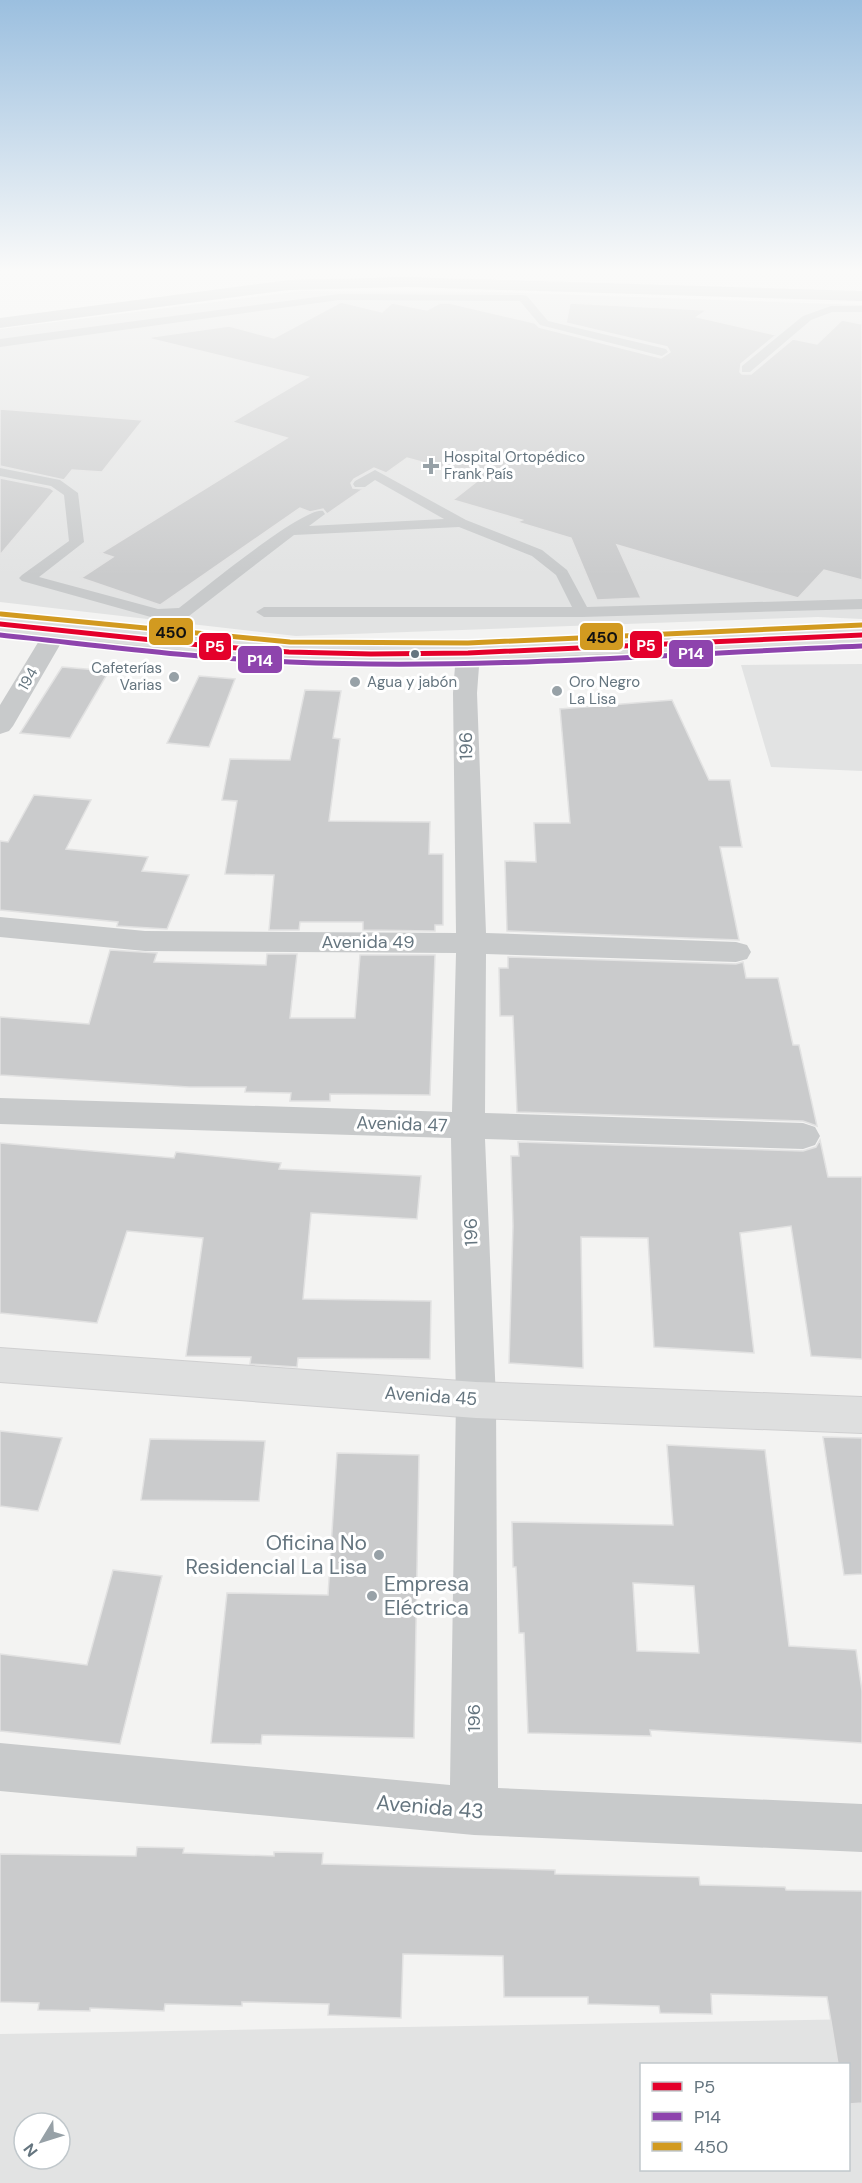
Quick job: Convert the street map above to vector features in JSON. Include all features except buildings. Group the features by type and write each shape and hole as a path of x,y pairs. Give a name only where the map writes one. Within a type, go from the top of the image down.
{"main road":[{"path":"0,624 289,652 468,653 862,635"},
{"name":"Avenida 45","path":"0,1365 476,1400 862,1415"}],"street":[{"name":"194","path":"0,726 56,631"},
{"name":"196","path":"468,653 465,693 471,942 468,1126 476,1400 474,1811"},
{"name":"Avenida 49","path":"0,927 145,941 471,942 736,952"},
{"name":"Avenida 47","path":"0,1112 803,1136"},
{"name":"Avenida 43","path":"0,1767 474,1811 862,1828"}],"lane":[{"path":"0,472 55,483 71,494 77,542 27,578 158,614 183,613 289,531 318,514"},
{"path":"360,484 375,474 461,523 537,553 562,573 582,612"},
{"path":"289,531 461,523"},
{"path":"264,612 582,612 862,604"}],"shaded area":[{"name":"Hospital Ortopédico Frank País","path":"0,373 862,373 862,619 818,617 296,636 0,602"},
{"path":"862,664 862,771 771,767 741,665"},
{"path":"862,2019 862,2183 0,2183 0,2034"}],"transit line":[{"name":"450","path":"1,614 290,642 468,643 862,625"},
{"name":"P5","path":"0,624 200,645 289,652 371,654 468,653 862,635"},
{"name":"P14","path":"0,635 288,662 371,664 468,663 862,646"}],"place":[{"name":"Hospital Ortopédico Frank País","path":"431,466"},
{"name":"Cafeterías Varias","path":"174,677"},
{"name":"Agua y jabón","path":"355,682"},
{"name":"Oro Negro La Lisa","path":"557,691"},
{"name":"Oficina No Residencial La Lisa","path":"379,1555"},
{"name":"Empresa Eléctrica","path":"372,1596"}]}
